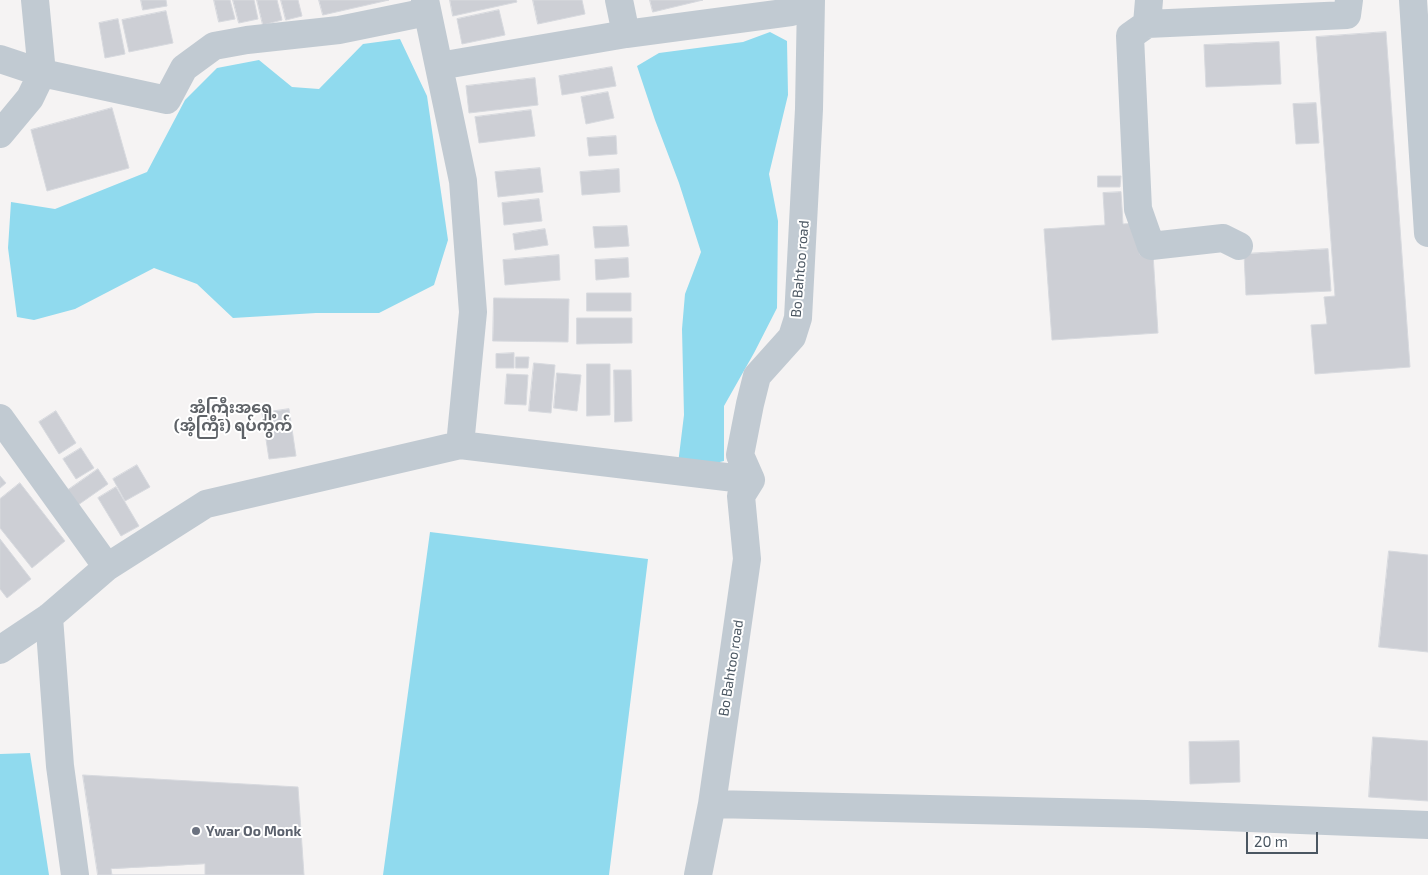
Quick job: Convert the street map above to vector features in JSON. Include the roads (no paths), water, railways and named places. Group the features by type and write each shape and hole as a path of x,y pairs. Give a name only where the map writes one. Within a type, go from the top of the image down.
{"street":[{"path":"0,134 30,98 42,73 35,0"},
{"path":"619,0 626,34"},
{"path":"439,66 626,34 791,12 799,0"},
{"name":"Bo Bahtoo road","path":"698,875 712,804 747,559 741,496 750,480 740,455 757,376 792,337 798,318 809,119 811,0"},
{"path":"1239,246 1223,238 1151,246 1138,209 1130,36 1148,12 1348,15 1349,0"},
{"path":"1414,0 1428,233"},
{"path":"0,59 42,73 167,100 184,68 214,46 247,40 338,30 426,6 463,181 473,312 460,445"},
{"path":"0,418 107,567"},
{"path":"0,650 49,617 107,567 206,504 460,445 750,480"},
{"path":"49,617 60,766 75,875"},
{"path":"712,804 1148,814 1428,825"}],"water":[{"path":"770,32 787,41 788,95 769,174 778,221 777,308 724,406 724,461 677,472 684,415 682,329 685,294 701,252 679,183 637,66 659,53 743,42"},
{"path":"400,39 427,96 448,240 434,285 379,313 316,313 233,318 197,284 154,268 75,309 34,320 17,317 8,248 11,202 55,209 147,172 185,100 217,68 259,60 292,87 319,89 363,44"},
{"path":"430,532 648,559 609,875 383,875"},
{"path":"30,753 49,875 0,875 0,754"}],"place":[{"name":"Ywar Oo Monk","path":"196,831"}],"district":[{"name":"အံ့ကြီးအရှေ့ (အံ့ကြီး) ရပ်ကွက်","path":"233,417"}]}
